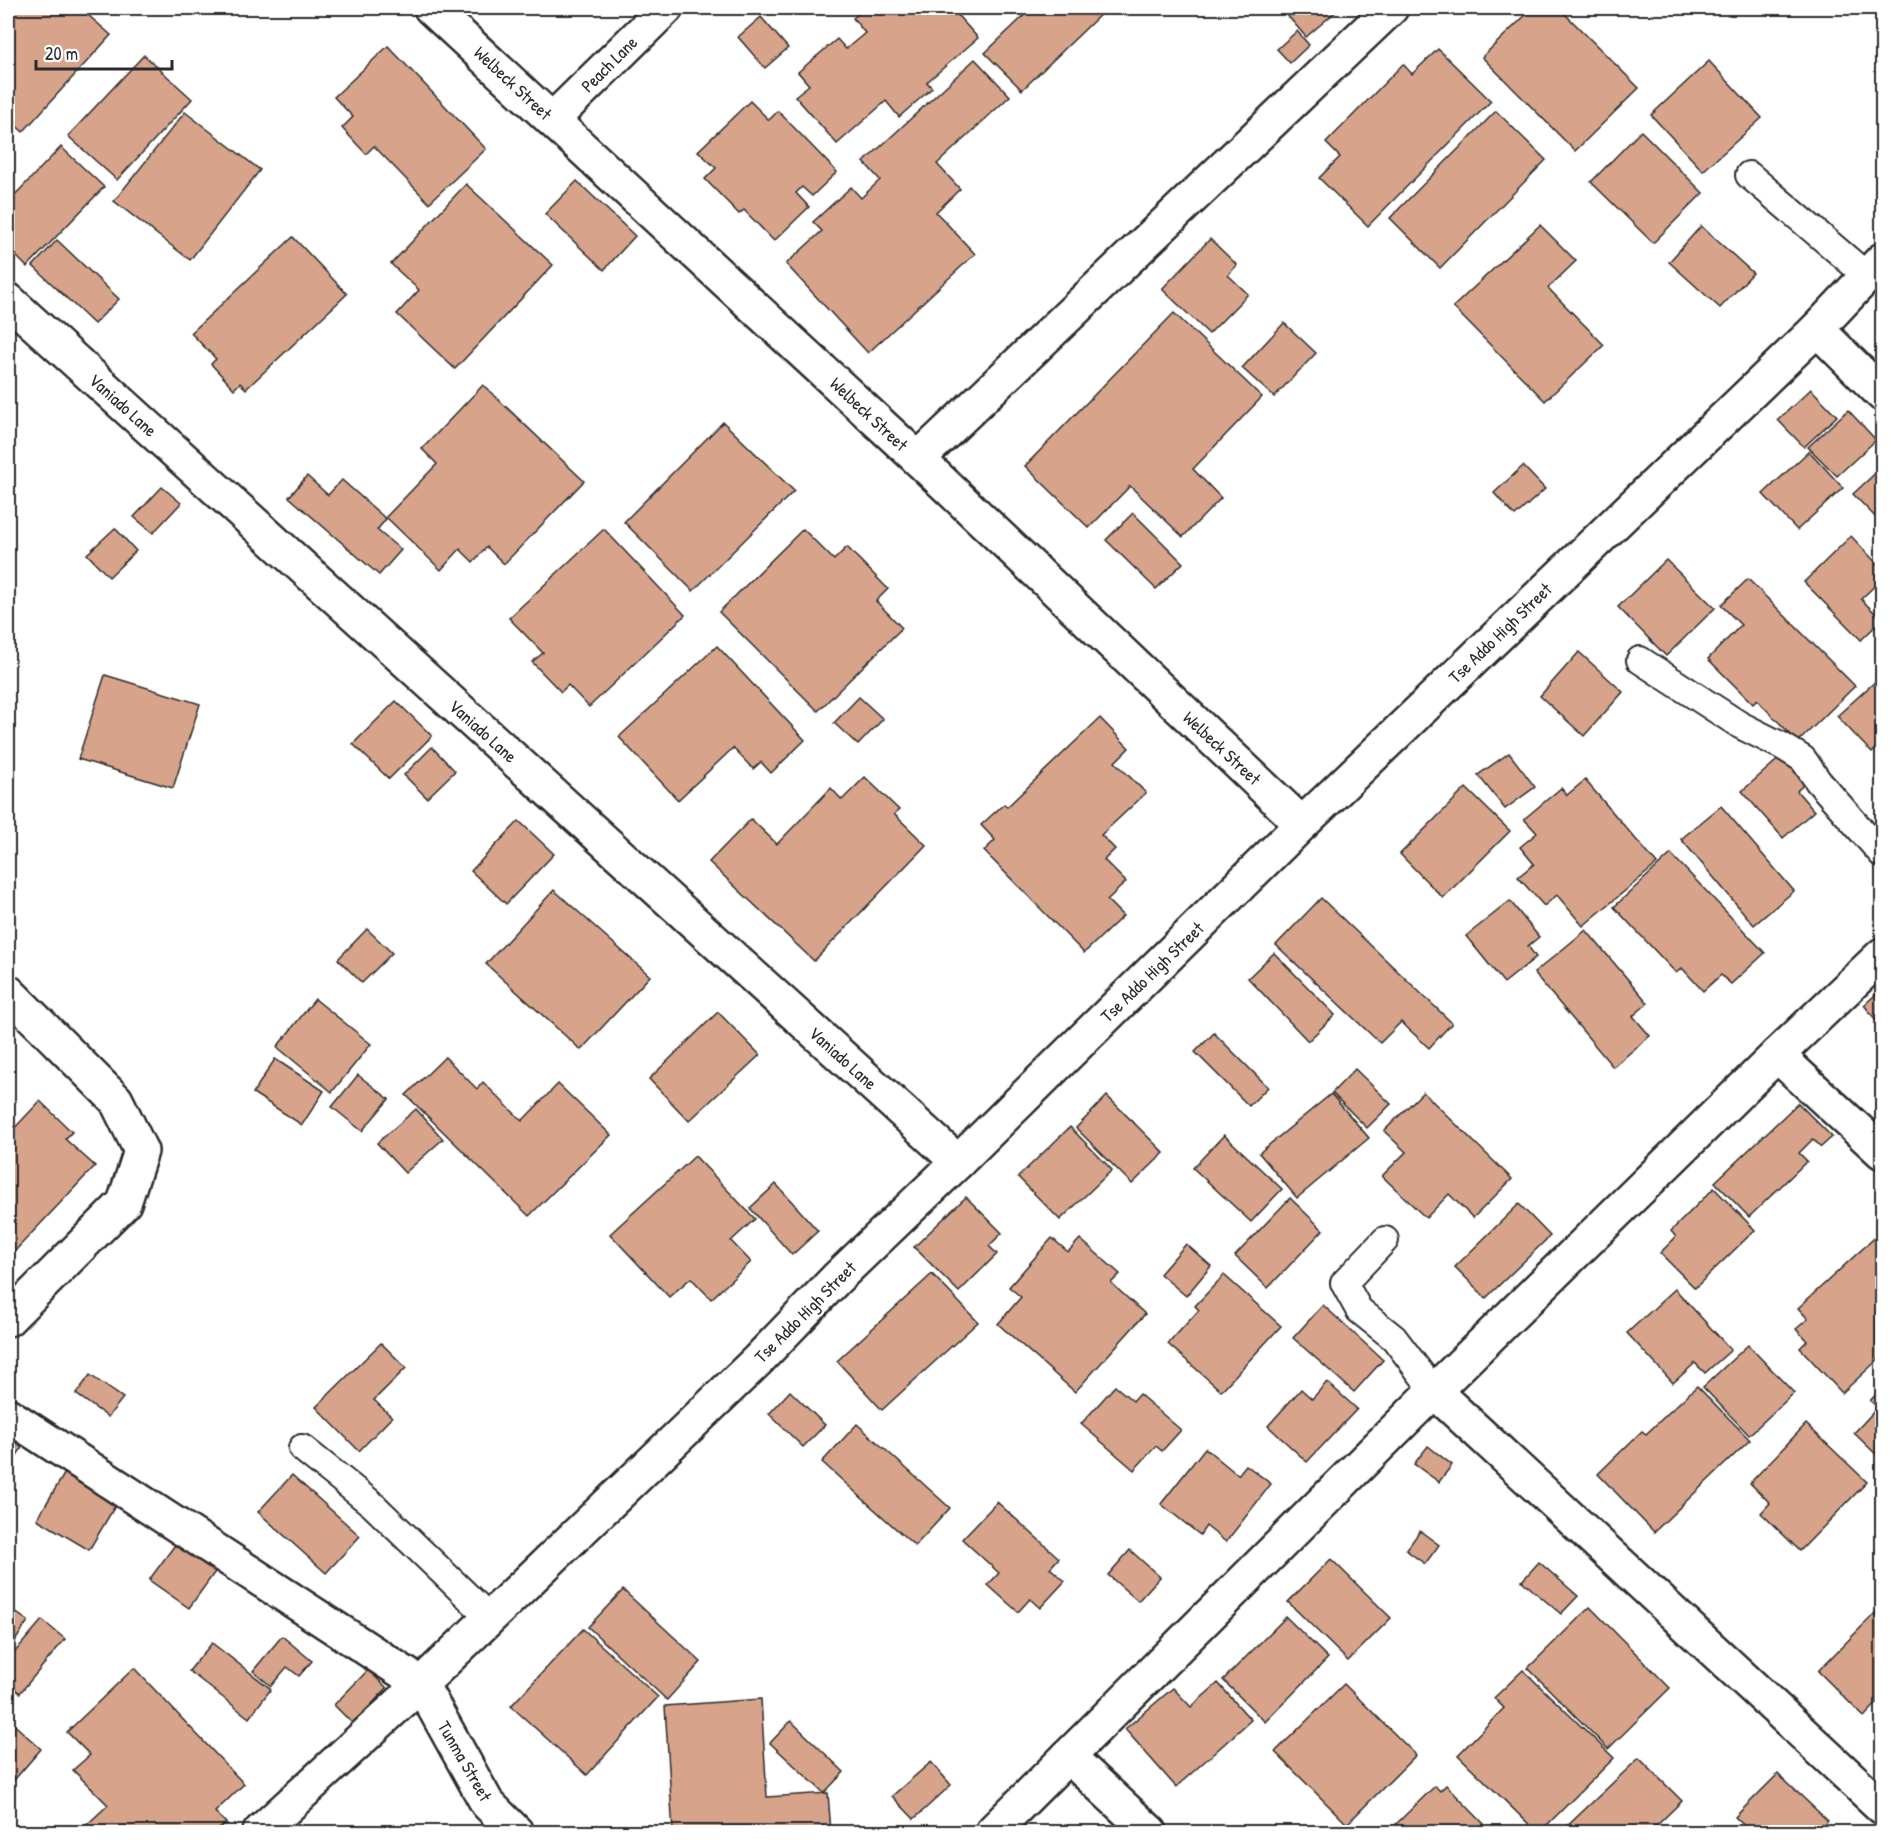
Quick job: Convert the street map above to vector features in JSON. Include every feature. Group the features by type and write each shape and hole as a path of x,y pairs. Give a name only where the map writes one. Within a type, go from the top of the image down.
{"street":[{"name":"Welbeck Street","path":"431,8 918,459 1302,824"},
{"name":"Peach Lane","path":"552,120 666,8"},
{"path":"918,459 1391,8"},
{"name":"Tse Addo High Street","path":"260,1833 421,1684 757,1361 837,1278 1302,824 1817,329 1874,268"},
{"name":"Vaniado Lane","path":"8,300 958,1162"},
{"path":"1817,329 1882,394"},
{"path":"992,1833 1434,1390 1882,955"},
{"path":"8,992 116,1100 141,1151 124,1203 8,1319"},
{"path":"1777,1055 1882,1152"},
{"path":"1434,1390 1882,1807"},
{"path":"8,1415 421,1684"},
{"name":"Tunma Street","path":"421,1684 487,1803 516,1833"},
{"path":"1068,1756 1150,1833"}],"lane":[{"path":"1749,175 1874,268"},
{"path":"1640,660 1740,725 1803,759 1818,781 1882,854"},
{"path":"1385,1239 1344,1283 1359,1310 1394,1338 1434,1390"},
{"path":"302,1448 372,1504 490,1618"}],"building":[{"path":"8,8 80,8 111,35 23,132 8,118"},
{"path":"865,8 951,8 978,38 927,82 932,88 899,117 886,101 837,144 795,96 809,85 798,72 837,39 846,49 865,33 853,18"},
{"path":"1032,8 1103,8 1105,10 1022,90 985,53"},
{"path":"1281,8 1340,8 1306,37"},
{"path":"1533,8 1559,8 1639,88 1575,151 1482,57"},
{"path":"761,17 788,48 765,68 738,37"},
{"path":"1297,31 1309,45 1290,63 1277,49"},
{"path":"388,46 486,149 429,203 374,146 366,154 342,128 353,117 334,97"},
{"path":"1438,49 1491,101 1368,226 1319,178 1340,157 1326,143 1403,64 1412,74"},
{"path":"144,55 192,99 117,180 68,136"},
{"path":"975,59 1010,96 937,164 960,189 936,212 975,254 868,353 786,264 822,231 813,222 851,187 861,198 880,180 864,162"},
{"path":"1709,61 1762,118 1703,171 1651,115"},
{"path":"750,101 769,120 778,111 837,172 812,196 802,187 796,193 809,207 774,241 744,210 739,214 705,179 716,168 698,151"},
{"path":"1496,111 1546,160 1440,268 1390,218"},
{"path":"185,112 260,170 190,260 114,201"},
{"path":"1641,131 1703,193 1653,243 1591,182"},
{"path":"61,147 104,187 27,267 8,248 8,202"},
{"path":"577,181 635,236 604,270 545,214"},
{"path":"466,184 553,265 455,369 397,314 419,290 391,264"},
{"path":"1540,225 1576,261 1548,288 1604,345 1545,401 1453,307"},
{"path":"1701,226 1753,273 1720,308 1669,262"},
{"path":"293,237 347,294 246,389 240,383 234,389 211,364 216,359 191,333"},
{"path":"1210,239 1237,265 1228,275 1248,294 1209,334 1162,289"},
{"path":"57,240 119,299 94,324 33,266"},
{"path":"1174,313 1262,397 1193,469 1221,498 1183,537 1130,486 1089,528 1025,466"},
{"path":"1284,323 1316,353 1274,397 1242,368"},
{"path":"483,385 584,481 504,564 487,547 473,562 460,549 441,570 386,517 437,464 422,449"},
{"path":"1811,389 1837,416 1804,447 1778,420"},
{"path":"1848,410 1876,440 1837,476 1808,447"},
{"path":"723,422 794,491 693,591 624,522"},
{"path":"1809,451 1843,488 1797,530 1763,494"},
{"path":"1523,466 1545,489 1515,516 1494,493"},
{"path":"1882,467 1882,524 1853,494"},
{"path":"307,476 328,495 342,480 386,519 377,530 401,550 379,575 289,497"},
{"path":"162,487 181,503 153,533 134,517"},
{"path":"1133,513 1183,563 1156,589 1106,540"},
{"path":"115,528 136,551 109,577 87,554"},
{"path":"604,529 685,615 589,707 568,685 561,692 532,662 543,653 509,618"},
{"path":"803,529 834,560 847,547 888,589 876,601 902,628 818,711 719,612"},
{"path":"1851,536 1882,569 1882,579 1861,599 1882,620 1861,640 1804,582"},
{"path":"1666,560 1715,608 1666,656 1618,607"},
{"path":"1748,579 1855,686 1798,742 1757,700 1753,704 1708,659 1741,625 1721,605"},
{"path":"717,646 805,740 771,773 761,762 753,769 733,748 678,800 619,737"},
{"path":"1579,652 1623,692 1584,736 1540,696"},
{"path":"105,675 200,704 173,788 78,759"},
{"path":"1878,679 1882,684 1882,744 1872,753 1837,716"},
{"path":"859,697 883,719 858,745 834,723"},
{"path":"396,701 432,736 389,779 353,744"},
{"path":"1100,718 1129,748 1115,762 1146,793 1101,835 1115,849 1104,860 1126,882 1107,900 1123,916 1084,953 984,851 995,840 981,825 1004,804 1007,807"},
{"path":"432,747 455,771 427,798 404,775"},
{"path":"1509,753 1535,787 1505,809 1478,775"},
{"path":"1783,755 1806,782 1797,791 1814,811 1783,838 1742,791"},
{"path":"865,777 899,810 894,814 926,845 814,961 709,862 751,819 777,844 831,788 842,800"},
{"path":"1585,780 1657,864 1583,926 1557,895 1544,906 1518,877 1534,864 1520,847 1537,833 1524,819 1561,788 1567,795"},
{"path":"1466,788 1510,831 1443,898 1400,854"},
{"path":"1721,806 1794,891 1754,925 1681,839"},
{"path":"519,821 554,854 506,904 471,871"},
{"path":"1671,854 1765,953 1731,984 1721,975 1703,991 1682,968 1676,973 1614,907"},
{"path":"554,890 650,976 581,1050 486,964"},
{"path":"1321,898 1452,1023 1429,1048 1401,1022 1380,1043 1276,945"},
{"path":"1510,901 1539,937 1528,946 1536,957 1504,983 1466,936"},
{"path":"367,929 392,953 362,983 338,959"},
{"path":"1586,930 1648,1003 1633,1016 1650,1036 1613,1067 1534,973"},
{"path":"1274,953 1335,1015 1308,1041 1248,978"},
{"path":"1882,989 1882,1021 1879,1024 1864,1005"},
{"path":"315,999 371,1044 332,1092 277,1047"},
{"path":"718,1012 760,1055 689,1121 649,1079"},
{"path":"1214,1033 1268,1087 1249,1106 1195,1052"},
{"path":"445,1057 477,1089 483,1082 522,1121 558,1084 611,1135 529,1216 406,1095"},
{"path":"275,1059 324,1091 302,1125 253,1093"},
{"path":"1355,1069 1391,1104 1367,1128 1332,1093"},
{"path":"358,1075 389,1099 362,1131 332,1107"},
{"path":"1423,1092 1512,1179 1473,1218 1449,1194 1426,1218 1382,1176 1406,1152 1384,1131"},
{"path":"1331,1094 1369,1138 1297,1198 1259,1153"},
{"path":"1107,1096 1164,1153 1132,1184 1076,1128"},
{"path":"40,1101 72,1132 65,1139 95,1166 14,1252 8,1246 8,1135"},
{"path":"1798,1103 1832,1137 1821,1147 1813,1139 1799,1153 1807,1161 1749,1217 1715,1182"},
{"path":"416,1109 443,1139 405,1173 377,1143"},
{"path":"1070,1127 1112,1170 1060,1220 1018,1177"},
{"path":"1224,1135 1282,1189 1251,1222 1193,1168"},
{"path":"695,1156 755,1219 731,1241 751,1262 711,1299 691,1278 669,1297 610,1234"},
{"path":"776,1184 818,1231 792,1255 750,1208"},
{"path":"1714,1188 1755,1230 1695,1288 1660,1253 1676,1237 1671,1231"},
{"path":"966,1197 1002,1233 989,1246 997,1254 959,1292 914,1247"},
{"path":"1290,1198 1323,1230 1268,1288 1235,1256"},
{"path":"1519,1204 1550,1236 1486,1298 1455,1267"},
{"path":"1882,1231 1882,1356 1842,1393 1800,1348 1807,1341 1796,1329 1808,1319 1798,1308"},
{"path":"1052,1238 1068,1252 1080,1239 1120,1274 1111,1283 1145,1314 1075,1392 998,1324 1021,1297 1009,1287"},
{"path":"1186,1244 1211,1266 1186,1296 1160,1274"},
{"path":"932,1274 978,1322 882,1410 837,1361"},
{"path":"1224,1275 1281,1326 1221,1391 1168,1344 1199,1310 1195,1306"},
{"path":"1675,1289 1731,1350 1705,1373 1695,1363 1673,1383 1627,1333"},
{"path":"1323,1305 1383,1360 1354,1392 1293,1338"},
{"path":"381,1343 406,1368 374,1400 392,1417 359,1451 316,1407"},
{"path":"1748,1345 1794,1393 1749,1435 1703,1387"},
{"path":"90,1375 123,1398 108,1417 76,1394"},
{"path":"1327,1382 1357,1409 1307,1462 1268,1426 1301,1389 1312,1399"},
{"path":"1115,1386 1133,1401 1139,1394 1181,1430 1162,1451 1156,1446 1134,1470 1081,1424"},
{"path":"1697,1386 1750,1440 1654,1532 1598,1474 1642,1431 1646,1434"},
{"path":"1882,1388 1882,1460 1854,1433 1878,1407 1870,1401"},
{"path":"790,1391 825,1425 803,1447 769,1414"},
{"path":"857,1424 950,1508 915,1546 822,1462"},
{"path":"1806,1424 1867,1482 1800,1551 1761,1513 1770,1503 1750,1483"},
{"path":"8,1438 22,1448 8,1468"},
{"path":"1428,1446 1452,1465 1439,1482 1414,1464"},
{"path":"1205,1448 1238,1475 1246,1465 1271,1484 1226,1542 1206,1526 1200,1535 1161,1504"},
{"path":"66,1471 118,1501 89,1550 37,1519"},
{"path":"292,1475 360,1536 326,1573 258,1512"},
{"path":"997,1502 1059,1558 1050,1568 1065,1581 1040,1608 1030,1599 1018,1612 988,1585 999,1573 962,1539"},
{"path":"1420,1531 1439,1545 1425,1564 1406,1550"},
{"path":"180,1538 220,1565 189,1608 149,1580"},
{"path":"1130,1550 1160,1577 1138,1601 1108,1575"},
{"path":"1331,1559 1391,1618 1348,1661 1288,1602"},
{"path":"1539,1562 1578,1596 1561,1614 1522,1581"},
{"path":"623,1590 701,1662 667,1700 588,1627"},
{"path":"1882,1606 1882,1698 1864,1717 1818,1671"},
{"path":"8,1607 28,1621 8,1652"},
{"path":"1590,1607 1670,1688 1608,1749 1528,1668"},
{"path":"1286,1617 1328,1658 1265,1722 1223,1680"},
{"path":"42,1620 65,1639 20,1693 8,1683 8,1660"},
{"path":"583,1629 658,1697 587,1775 511,1706"},
{"path":"282,1636 312,1661 299,1676 287,1667 271,1686 253,1671"},
{"path":"212,1643 271,1689 249,1718 189,1671"},
{"path":"134,1668 244,1784 215,1812 226,1823 215,1832 79,1832 108,1805 73,1770 90,1755 67,1732"},
{"path":"368,1670 387,1688 353,1724 334,1705"},
{"path":"1523,1670 1614,1758 1540,1832 1537,1832 1458,1755 1504,1708 1494,1698"},
{"path":"1218,1683 1251,1720 1176,1787 1125,1729 1173,1688 1191,1707"},
{"path":"1344,1684 1416,1755 1347,1824 1275,1752"},
{"path":"761,1699 767,1797 828,1793 831,1832 673,1832 665,1706"},
{"path":"8,1719 41,1749 8,1787"},
{"path":"791,1721 844,1772 824,1793 770,1743"},
{"path":"1639,1758 1682,1801 1650,1832 1561,1832"},
{"path":"931,1762 951,1785 914,1819 892,1796"},
{"path":"1778,1774 1828,1821 1817,1832 1751,1832 1735,1817"},
{"path":"1446,1785 1484,1824 1476,1832 1388,1832 1435,1786 1440,1791"}]}
